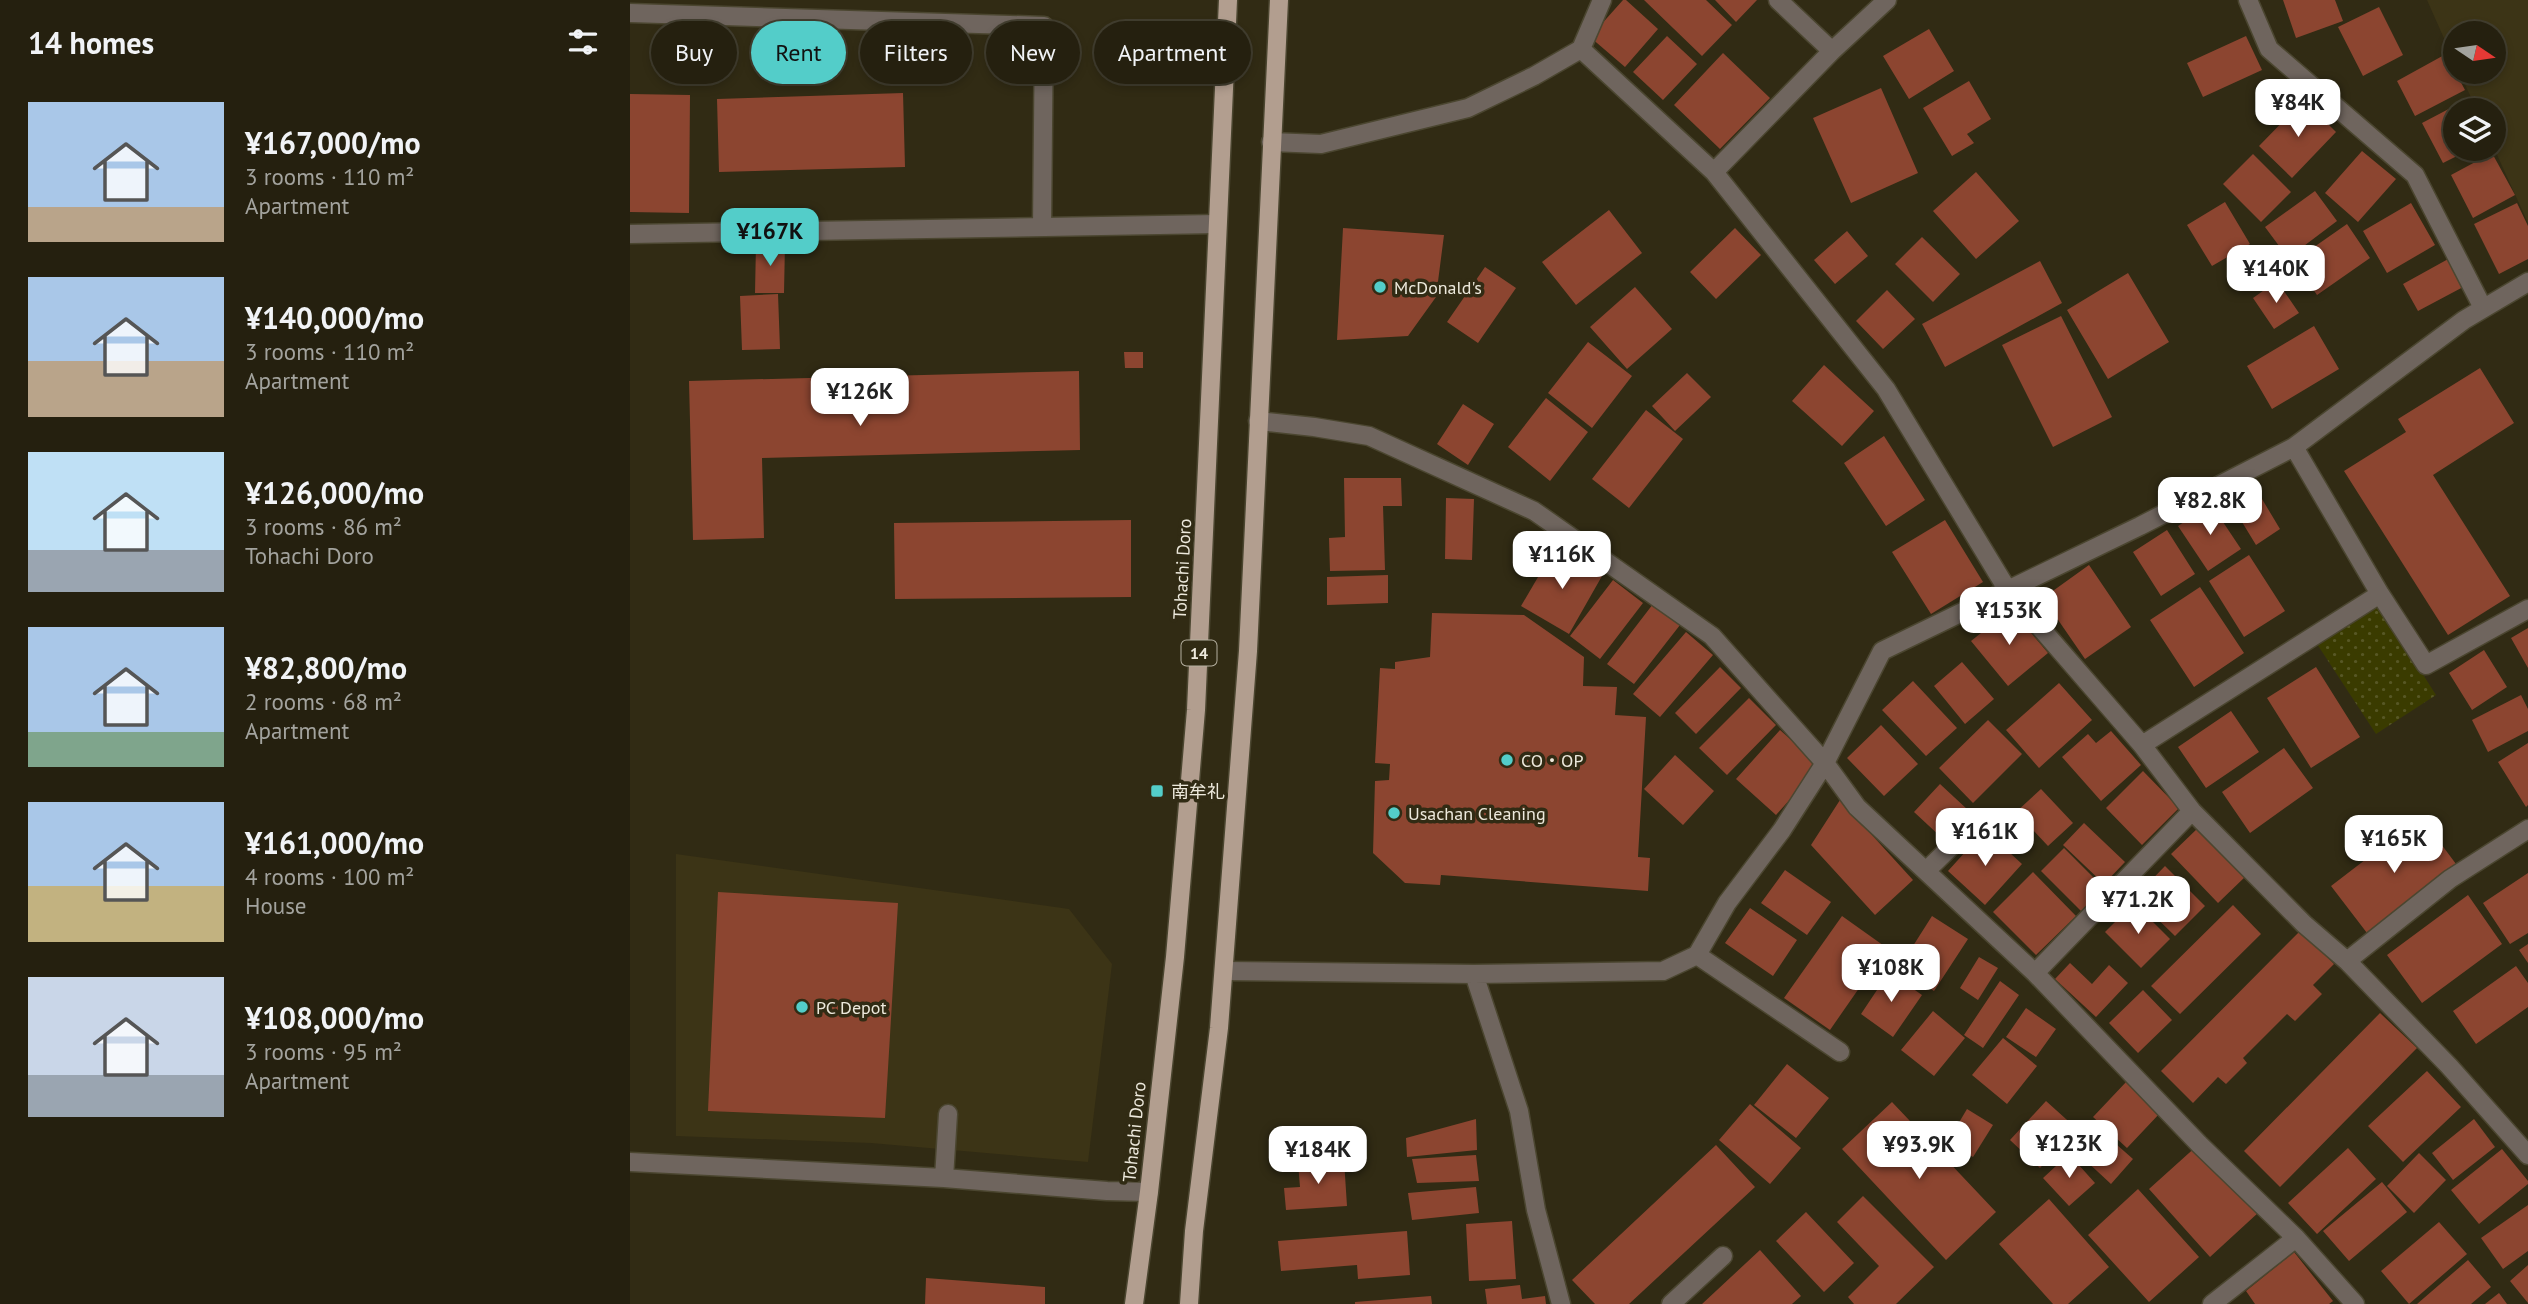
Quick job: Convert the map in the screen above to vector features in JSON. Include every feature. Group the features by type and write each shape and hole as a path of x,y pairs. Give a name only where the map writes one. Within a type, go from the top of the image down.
{"main road":[{"name":"Tohachi Doro","path":"1134,1304 1175,957 1196,710 1227,0"},
{"path":"1189,1304 1194,1231 1224,971 1248,651 1279,0"}],"street":[{"path":"1271,142 1321,144 1468,108 1534,76 1581,49 1602,0"},
{"path":"1778,0 1832,51"},
{"path":"1714,172 1832,51 1887,0"},
{"path":"2248,0 2269,49 2416,175 2483,308"},
{"path":"630,13 1044,26 1041,227"},
{"path":"1581,49 1714,172 1886,389 2007,589 2142,745 2192,811 2304,924 2347,961 2449,1066 2528,1155"},
{"path":"630,234 1216,224"},
{"path":"1224,971 1474,974 1663,971 1698,955 1727,903 1782,830 1825,763 1882,651 2140,526 2294,447 2464,320 2528,282"},
{"path":"1258,421 1369,436 1534,511 1712,636 1825,763 1857,807 2035,973 2199,1144 2296,1238 2355,1304"},
{"path":"2294,447 2380,594 2426,665 2528,609"},
{"path":"2142,745 2380,594"},
{"path":"2035,973 2192,811"},
{"path":"1926,871 1968,830"},
{"path":"2347,961 2450,879 2528,830"},
{"path":"1698,955 1840,1052"},
{"path":"1474,974 1519,1111 1536,1210 1561,1304"},
{"path":"944,1178 948,1114"},
{"path":"630,1162 944,1178 1149,1192"},
{"path":"2212,1304 2296,1238"},
{"path":"1671,1304 1723,1255"}],"shaded area":[{"path":"2427,0 2528,0 2528,223 2500,161 2506,161 2506,98 2471,98 2465,84 2506,84 2506,21 2443,21 2443,36"},
{"path":"2378,604 2436,695 2376,734 2317,644"},
{"path":"676,854 1069,909 1112,964 1088,1162 871,1143 676,1136"}],"building":[{"path":"1623,0 1658,29 1625,67 1590,37"},
{"path":"1644,0 1706,0 1732,25 1702,56"},
{"path":"1715,0 1757,0 1736,22"},
{"path":"2283,0 2335,0 2343,21 2296,38"},
{"path":"2379,7 2403,55 2363,76 2338,27"},
{"path":"1929,29 1954,71 1909,99 1883,56"},
{"path":"1667,36 1697,64 1663,100 1633,72"},
{"path":"2246,36 2262,70 2203,97 2187,63"},
{"path":"1723,53 1770,98 1720,149 1674,105"},
{"path":"2443,56 2443,84 2462,84 2465,90 2450,98 2443,98 2443,101 2415,116 2397,81"},
{"path":"1969,81 1991,119 1967,134 1974,143 1952,156 1923,108"},
{"path":"1881,88 1918,173 1851,203 1813,118"},
{"path":"903,93 905,167 719,172 717,99"},
{"path":"630,94 690,95 689,213 630,212"},
{"path":"2304,100 2336,132 2292,178 2259,146"},
{"path":"2443,112 2443,161 2447,161 2443,163 2422,123"},
{"path":"2362,151 2396,179 2358,222 2325,193"},
{"path":"2253,154 2291,192 2261,222 2223,184"},
{"path":"2477,161 2496,161 2515,195 2473,218 2451,175"},
{"path":"1976,172 2019,221 1976,259 1933,211"},
{"path":"2315,191 2337,221 2288,258 2265,227"},
{"path":"2225,202 2250,244 2212,266 2187,225"},
{"path":"2411,203 2435,245 2387,273 2363,231"},
{"path":"2517,203 2528,226 2528,259 2499,274 2474,224"},
{"path":"1609,210 1642,253 1576,305 1542,262"},
{"path":"2347,224 2370,258 2317,295 2294,261"},
{"path":"1343,228 1444,235 1436,297 1408,336 1337,340"},
{"path":"1735,228 1761,255 1716,299 1690,272"},
{"path":"1847,231 1868,256 1835,284 1814,260"},
{"path":"1922,237 1960,274 1933,302 1895,264"},
{"path":"756,244 785,244 784,293 755,293"},
{"path":"2450,258 2465,286 2418,311 2403,284"},
{"path":"2040,261 2062,303 1945,367 1922,324"},
{"path":"1485,267 1516,288 1478,343 1447,322"},
{"path":"2128,273 2169,342 2108,379 2067,310"},
{"path":"2277,281 2299,313 2274,329 2253,298"},
{"path":"1635,287 1672,329 1627,369 1590,327"},
{"path":"1887,290 1915,319 1883,349 1856,321"},
{"path":"778,294 780,349 742,350 740,296"},
{"path":"2061,316 2112,417 2053,447 2002,345"},
{"path":"2314,326 2339,369 2272,409 2247,366"},
{"path":"1588,342 1632,376 1592,428 1548,393"},
{"path":"1124,352 1143,352 1143,368 1125,368"},
{"path":"1824,365 1874,411 1842,446 1792,401"},
{"path":"2480,368 2514,423 2433,475 2510,596 2448,635 2344,471 2406,432 2398,419"},
{"path":"1079,371 1080,450 762,458 764,538 693,540 689,381"},
{"path":"1687,373 1711,397 1675,431 1652,406"},
{"path":"1546,398 1588,432 1550,481 1508,447"},
{"path":"1463,404 1494,424 1468,465 1437,444"},
{"path":"1646,410 1683,439 1629,508 1592,479"},
{"path":"1884,436 1925,500 1886,526 1844,463"},
{"path":"1344,478 1401,478 1402,506 1383,506 1385,570 1330,571 1329,538 1345,537"},
{"path":"2256,489 2280,529 2256,545 2231,504"},
{"path":"1446,498 1474,499 1472,560 1445,559"},
{"path":"2211,504 2241,549 2208,571 2178,526"},
{"path":"1131,520 1131,597 895,599 894,523"},
{"path":"1945,520 1983,582 1931,614 1892,552"},
{"path":"2167,530 2195,574 2161,596 2133,552"},
{"path":"1555,548 1602,576 1569,634 1521,606"},
{"path":"2249,555 2285,611 2244,637 2209,581"},
{"path":"2089,565 2131,627 2085,659 2043,598"},
{"path":"1388,575 1388,603 1327,605 1327,577"},
{"path":"1613,580 1643,603 1600,659 1570,636"},
{"path":"2200,587 2244,653 2194,687 2150,620"},
{"path":"1653,604 1680,625 1634,684 1607,664"},
{"path":"2011,609 2048,653 2008,686 1971,641"},
{"path":"1432,613 1524,615 1584,657 1583,686 1617,687 1615,715 1646,717 1638,857 1650,858 1648,891 1441,875 1440,885 1405,883 1373,853 1375,781 1389,780 1390,764 1375,763 1380,668 1395,669 1395,662 1430,657"},
{"path":"2528,628 2528,668 2511,638"},
{"path":"1686,632 1713,655 1660,717 1633,694"},
{"path":"2484,650 2507,687 2472,710 2449,673"},
{"path":"1962,662 1994,699 1965,724 1934,686"},
{"path":"1720,667 1741,688 1696,734 1675,713"},
{"path":"2316,667 2360,737 2311,768 2267,698"},
{"path":"1913,681 1957,728 1926,756 1882,710"},
{"path":"2059,683 2092,720 2039,768 2006,730"},
{"path":"2521,695 2528,709 2528,731 2488,752 2472,720"},
{"path":"1749,698 1776,725 1727,775 1699,748"},
{"path":"2231,711 2259,752 2206,788 2178,747"},
{"path":"1988,720 2022,754 1973,803 1939,768"},
{"path":"1881,725 1918,764 1884,796 1847,758"},
{"path":"1780,730 1820,766 1776,815 1736,779"},
{"path":"2111,731 2141,765 2101,801 2062,757 2088,734 2096,743"},
{"path":"2528,743 2528,805 2526,807 2498,762"},
{"path":"2284,748 2313,788 2250,833 2222,792"},
{"path":"1675,755 1714,791 1683,825 1644,789"},
{"path":"2143,771 2179,808 2142,845 2106,808"},
{"path":"1940,784 1968,810 1942,838 1914,812"},
{"path":"2041,789 2073,823 2048,846 2016,812"},
{"path":"1840,800 1913,880 1875,915 1811,845"},
{"path":"2421,817 2456,864 2367,933 2331,886"},
{"path":"2084,823 2125,862 2104,884 2063,845"},
{"path":"2199,827 2246,876 2218,903 2171,854"},
{"path":"1985,830 2022,864 1985,905 1948,871"},
{"path":"2064,848 2104,888 2081,911 2041,871"},
{"path":"2165,866 2205,906 2175,936 2135,897"},
{"path":"1785,870 1831,902 1807,935 1761,903"},
{"path":"2033,872 2076,916 2036,955 1993,912"},
{"path":"2528,873 2528,933 2510,944 2483,903"},
{"name":"PC Depot","path":"718,892 898,903 885,1118 708,1111"},
{"path":"2468,895 2502,944 2422,1003 2387,955"},
{"path":"2134,903 2170,939 2141,968 2105,932"},
{"path":"2233,905 2261,934 2180,1014 2151,986"},
{"path":"1750,908 1797,940 1773,976 1725,943"},
{"path":"1842,916 1887,948 1830,1030 1784,998"},
{"path":"1932,916 1968,939 1934,991 1899,968"},
{"path":"2301,930 2334,964 2313,985 2322,994 2295,1021 2287,1014 2243,1058 2247,1063 2226,1084 2218,1077 2193,1103 2161,1071"},
{"path":"2528,944 2528,963 2519,950"},
{"path":"1979,957 1998,968 1978,1000 1960,988"},
{"path":"2070,963 2092,984 2109,965 2128,983 2096,1017 2055,979"},
{"path":"2516,966 2528,983 2528,1007 2476,1044 2453,1011"},
{"path":"1889,972 1922,995 1893,1037 1861,1014"},
{"path":"2000,981 2019,995 1983,1048 1964,1035"},
{"path":"2143,990 2172,1020 2138,1053 2109,1023"},
{"path":"2026,1008 2056,1029 2036,1057 2006,1037"},
{"path":"1933,1011 1965,1038 1934,1076 1901,1050"},
{"path":"2380,1013 2417,1048 2280,1187 2244,1151"},
{"path":"2003,1038 2037,1066 2007,1104 1972,1075"},
{"path":"1787,1064 1829,1098 1796,1138 1754,1105"},
{"path":"2427,1071 2461,1107 2403,1162 2368,1126"},
{"path":"2127,1081 2161,1112 2127,1148 2093,1117"},
{"path":"2046,1101 2076,1128 2040,1168 2010,1140"},
{"path":"1892,1102 1996,1212 1946,1260 1842,1149"},
{"path":"1750,1104 1801,1148 1770,1184 1719,1140"},
{"path":"1967,1109 1993,1125 1973,1157 1948,1141"},
{"path":"1476,1119 1477,1150 1407,1157 1406,1138"},
{"path":"2474,1119 2495,1147 2453,1180 2432,1153"},
{"path":"2091,1122 2133,1159 2111,1184 2070,1146"},
{"path":"2199,1144 2259,1212 2210,1257 2149,1189"},
{"path":"1716,1145 1755,1187 1629,1304 1595,1304 1572,1280"},
{"path":"2348,1148 2376,1179 2317,1234 2288,1203"},
{"path":"2502,1149 2528,1184 2479,1224 2451,1190"},
{"path":"2419,1153 2446,1180 2414,1213 2387,1186"},
{"path":"2069,1154 2095,1183 2069,1206 2043,1178"},
{"path":"1476,1155 1479,1181 1417,1183 1412,1159"},
{"path":"1344,1160 1347,1206 1286,1210 1284,1188 1300,1187 1298,1163"},
{"path":"2382,1182 2407,1212 2349,1261 2323,1231"},
{"path":"1476,1187 1479,1213 1412,1220 1408,1193"},
{"path":"2138,1189 2199,1257 2149,1302 2088,1235"},
{"path":"1863,1196 1934,1267 1896,1304 1854,1304 1848,1297 1879,1266 1837,1222"},
{"path":"2049,1199 2109,1267 2068,1304 2053,1304 1999,1244"},
{"path":"2528,1205 2528,1251 2503,1269 2481,1238"},
{"path":"1806,1212 1854,1263 1824,1292 1776,1241"},
{"path":"1512,1221 1516,1279 1469,1281 1466,1224"},
{"path":"2439,1222 2467,1254 2409,1304 2381,1271"},
{"path":"1407,1231 1410,1275 1358,1279 1357,1265 1281,1271 1278,1241"},
{"path":"1760,1250 1801,1296 1792,1304 1702,1304"},
{"path":"2294,1252 2333,1301 2329,1304 2255,1304 2246,1291"},
{"path":"2468,1260 2491,1287 2471,1304 2417,1304"},
{"path":"2528,1265 2528,1303 2510,1281"},
{"path":"926,1278 1045,1287 1045,1304 925,1304"},
{"path":"1520,1285 1522,1299 1545,1296 1546,1304 1487,1304 1485,1289"},
{"path":"2499,1293 2507,1304 2485,1304"},
{"path":"1431,1296 1432,1304 1355,1304 1355,1302"}],"place":[{"name":"McDonald's","path":"1380,287"},
{"name":"CO・OP","path":"1507,760"},
{"name":"南牟礼","path":"1157,791"},
{"name":"Usachan Cleaning","path":"1394,813"},
{"name":"PC Depot","path":"802,1007"}]}
